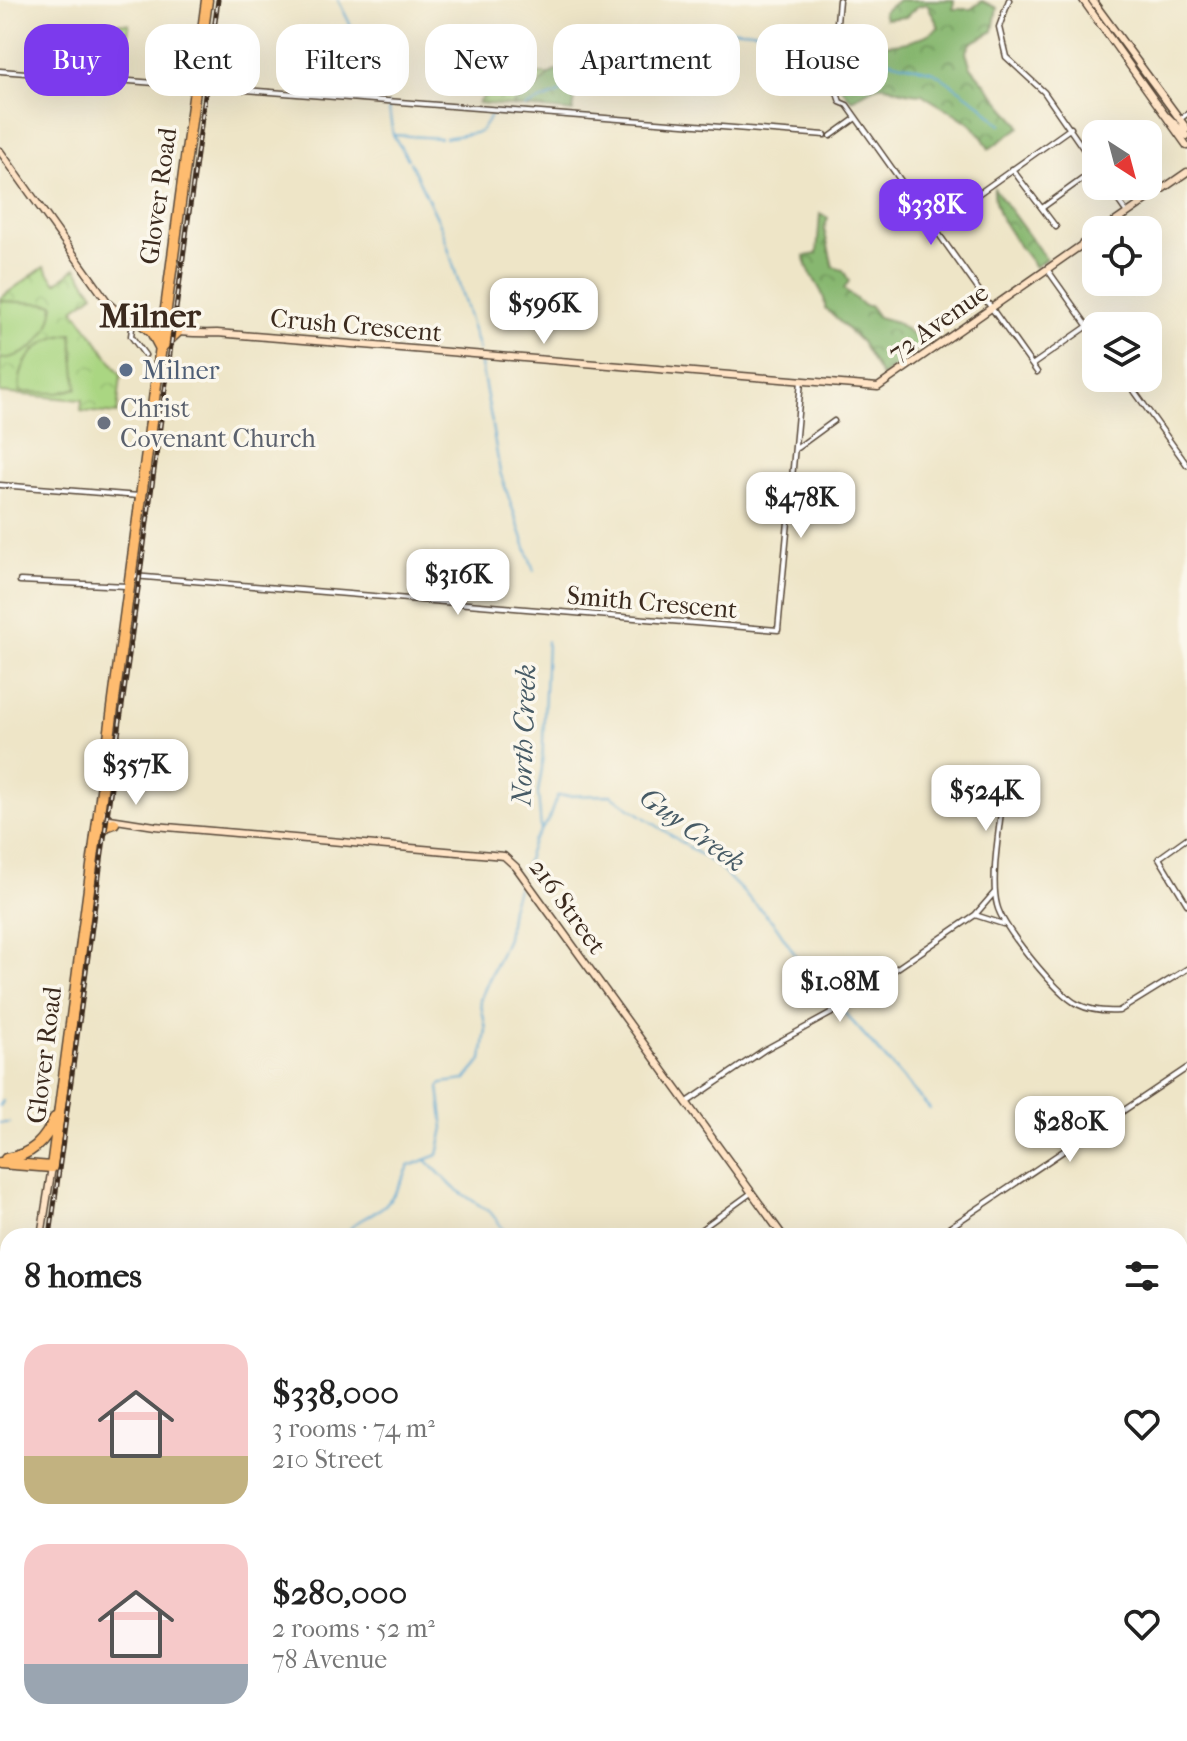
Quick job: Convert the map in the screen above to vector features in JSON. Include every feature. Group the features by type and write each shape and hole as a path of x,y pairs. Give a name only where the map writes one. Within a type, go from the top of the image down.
{"highway":[{"name":"Glover Road","path":"204,24 207,0"},
{"name":"Glover Road","path":"83,927 193,96"},
{"path":"138,322 156,336 160,349 177,332"},
{"name":"Glover Road","path":"52,1167 99,812"},
{"path":"94,854 99,834 114,823"},
{"path":"0,1161 24,1156 39,1145 58,1109"},
{"path":"0,1161 52,1167"}],"main road":[{"path":"1083,0 1187,146"},
{"path":"1092,0 1187,129"},
{"path":"1162,112 1187,136"},
{"path":"0,151 109,304 138,322 163,329"},
{"path":"1123,216 1187,172"},
{"name":"72 Avenue","path":"881,386 1082,245"},
{"name":"Crush Crescent","path":"163,329 881,386"},
{"path":"99,812 114,823 155,826"},
{"name":"216 Street","path":"99,812 110,819 155,826 504,856 516,867 777,1228"},
{"name":"Glover Road","path":"42,1228 52,1167"}],"street":[{"path":"839,0 833,81 840,102 856,118 1037,372"},
{"path":"1009,0 999,31 1006,57 1044,92 1082,146"},
{"path":"0,71 145,81"},
{"path":"260,89 828,135 856,118"},
{"path":"1179,120 1187,114"},
{"path":"933,226 1071,128"},
{"path":"1012,169 1056,227"},
{"path":"1042,208 1082,178"},
{"path":"1118,200 1127,213"},
{"path":"1047,269 1082,318"},
{"path":"138,322 131,336 145,355"},
{"path":"1032,365 1082,330"},
{"name":"Smith Crescent","path":"20,581 128,581 778,630 801,381"},
{"path":"1135,392 1187,465"},
{"path":"797,448 834,421"},
{"path":"0,485 139,496"},
{"path":"1005,776 995,891 1003,924 1074,1003 1095,1011 1119,1011 1187,969"},
{"path":"1187,838 1160,856 1161,864 1187,904"},
{"path":"686,1103 764,1050 830,1014 975,915 995,891"},
{"path":"975,915 1003,924"},
{"path":"949,1228 1187,1068"},
{"path":"703,1228 751,1193"}],"green space":[{"path":"898,0 954,0 953,9 971,9 982,1 997,8 993,31 971,43 966,53 971,67 1020,127 989,149 968,122 922,94 888,86 888,44 916,39 939,27 927,4 918,6 906,17 885,19 883,12"},
{"path":"53,19 129,24 52,24"},
{"path":"553,72 553,96 575,96 573,112 512,106 522,96 537,96 537,88"},
{"path":"537,74 549,74 537,85"},
{"path":"484,96 522,96 512,106 478,103"},
{"path":"994,188 1046,259 1035,267 1002,219 994,198"},
{"path":"820,214 828,218 824,229 833,267 843,270 849,281 844,289 864,306 870,306 878,317 896,322 924,343 882,377 861,342 825,308 823,295 808,269 805,256 817,254"},
{"path":"44,267 56,283 76,268 94,294 74,309 121,375 117,414 81,411 82,400 0,393 0,298"},
{"path":"0,301 54,304 49,325 38,342 21,354 0,359"},
{"path":"72,334 77,388 59,393 20,392 22,370 33,352 51,340"}],"waterway":[{"name":"North Creek","path":"338,0 350,24"},
{"path":"740,30 756,32"},
{"path":"888,60 934,72 980,104 1001,125"},
{"path":"525,107 553,96"},
{"name":"North Creek","path":"388,104 393,135 408,159"},
{"path":"445,138 480,132 493,113 514,114"},
{"path":"394,135 440,138"},
{"name":"North Creek","path":"410,162 442,228 479,350"},
{"name":"North Creek","path":"480,360 492,423"},
{"name":"North Creek","path":"492,426 500,472 534,571"},
{"name":"North Creek","path":"541,830 538,792 542,768 547,641"},
{"name":"Guy Creek","path":"524,869 533,841 548,821 557,796 611,795 717,866 774,923 803,966 834,1001"},
{"name":"Guy Creek","path":"351,1228 389,1201 409,1166 438,1155 444,1128 439,1087 442,1083 465,1080 482,1060 486,1029 480,1000 507,938 519,882"},
{"name":"Guy Creek","path":"843,1011 930,1109"},
{"path":"0,1106 3,1101"},
{"path":"0,1123 9,1123"},
{"path":"426,1160 454,1188 491,1213 503,1228"}],"railway":[{"path":"51,1228 218,0"}],"place":[{"name":"Milner","path":"126,370"},
{"name":"Christ Covenant Church","path":"104,423"}],"district":[{"name":"Milner","path":"150,315"}]}
